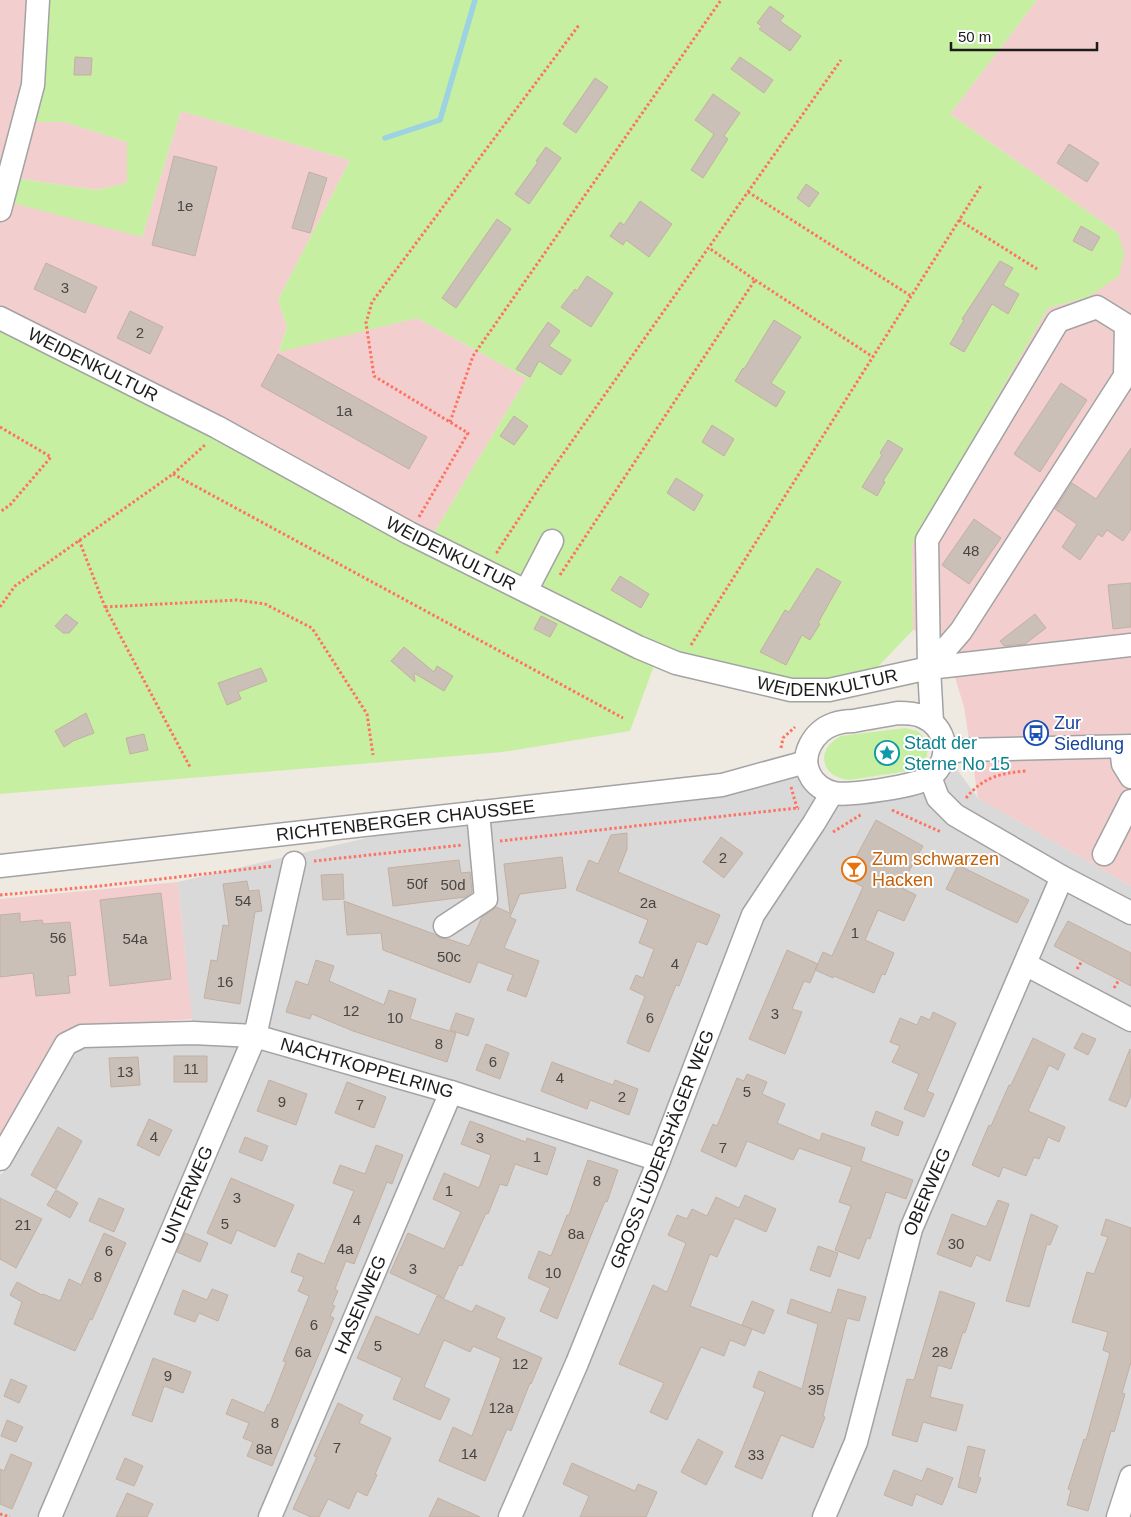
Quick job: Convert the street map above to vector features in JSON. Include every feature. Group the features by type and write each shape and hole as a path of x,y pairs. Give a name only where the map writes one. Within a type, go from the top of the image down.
{"street":[{"path":"0,210 33,85 38,0"},
{"path":"898,713 914,695 929,668 961,631 1125,376 1126,325 1097,307 1058,320 927,540 929,668 932,722 942,739 945,753 943,762 930,777 919,783 849,794 832,793 819,786 810,775 806,762 808,748 818,734 834,724 898,713 920,716 932,722"},
{"name":"WEIDENKULTUR","path":"0,318 217,427 409,533 531,582 638,647 676,663 791,690 829,690 929,668 1131,645"},
{"path":"531,582 552,541"},
{"path":"945,753 963,750 1126,747 1123,764 1131,778"},
{"name":"RICHTENBERGER CHAUSSEE","path":"0,866 722,785 806,762"},
{"path":"930,777 938,798 955,815 1062,877 1131,913"},
{"name":"GROSS LÜDERSHÄGER WEG","path":"510,1517 577,1363 659,1160 753,915 814,824 832,793"},
{"path":"1104,854 1131,801"},
{"path":"445,926 486,899 478,812"},
{"name":"UNTERWEG","path":"50,1517 255,1036 294,863"},
{"name":"OBERWEG","path":"824,1517 856,1442 911,1229 1062,877"},
{"path":"1025,964 1131,1020"},
{"name":"NACHTKOPPELRING","path":"0,1159 66,1044 82,1036 193,1033 255,1036 451,1092 659,1160"},
{"name":"HASENWEG","path":"270,1517 451,1092"},
{"path":"1118,1517 1131,1477"}],"path":[{"path":"450,422 473,356 721,0"},
{"path":"409,533 468,432 374,376 366,323 372,302 579,25"},
{"path":"504,556 497,552 539,488 841,60"},
{"path":"676,663 694,642 982,184"},
{"path":"748,192 911,296"},
{"path":"959,220 1037,269"},
{"path":"709,248 873,357"},
{"path":"531,582 554,584 755,280"},
{"path":"0,427 51,457 10,505 0,512"},
{"path":"0,607 15,586 173,474 207,444"},
{"path":"173,474 623,718"},
{"path":"80,540 105,607 190,768"},
{"path":"105,607 237,600 265,604 312,628 367,714 373,755"},
{"path":"890,810 945,834 955,815 978,785 997,775 1027,771"},
{"path":"0,895 100,886 797,808 814,824 830,834 868,811"},
{"path":"0,1514 10,1517"}],"shaded area":[{"path":"0,0 45,0 30,122 65,122 127,142 127,183 96,190 14,178 142,237 181,111 350,160 278,300 287,327 279,351 417,318 527,378 432,536 204,408 0,306"},
{"path":"1037,0 1131,0 1131,886 978,798 964,707 943,638 913,630 912,546 1048,308 1088,297 1118,233 950,114"},
{"path":"945,753 978,798 1131,886 1131,1517 0,1517 0,1174 2,1174 75,1053 88,1045 193,1033 178,882 478,812 806,762 819,786 919,783"},
{"path":"178,882 192,1019 78,1028 0,1145 0,899"}],"green space":[{"path":"45,0 1037,0 950,114 1118,233 1124,253 1119,276 1088,297 1048,308 912,546 913,630 870,675 810,683 676,653 432,536 527,378 417,318 279,352 287,327 278,300 350,160 181,111 142,237 5,201 14,178 96,190 127,183 127,142 65,122 29,122"},
{"path":"0,325 655,663 630,731 503,752 0,794"},
{"path":"905,728 917,731 922,735 928,748 927,756 915,770 849,780 832,774 824,762 827,748 841,736"}],"building":[{"path":"770,6 784,16 780,21 801,36 790,51 759,29 762,26 757,23"},
{"path":"75,57 92,58 91,75 74,75"},
{"path":"740,57 773,80 764,93 731,69"},
{"path":"595,78 608,87 576,133 563,124"},
{"path":"713,94 740,113 724,136 728,139 703,178 691,170 714,134 695,120"},
{"path":"1069,144 1099,163 1087,182 1057,163"},
{"path":"546,147 561,158 529,204 515,194 538,162 536,161"},
{"path":"174,156 217,167 195,256 152,245"},
{"path":"309,172 327,178 310,233 292,228"},
{"path":"806,184 819,193 809,207 797,198"},
{"path":"640,201 672,224 649,257 626,240 623,245 610,236 620,222 624,225"},
{"path":"497,219 511,229 456,308 442,298"},
{"path":"1081,226 1100,237 1092,251 1073,241"},
{"path":"1000,261 1013,268 1003,285 1019,294 1008,314 992,304 964,352 950,344 964,320 962,319"},
{"path":"46,263 97,287 85,313 34,289"},
{"path":"587,276 613,293 591,327 561,307 575,289 577,291"},
{"path":"130,311 163,327 150,354 117,338"},
{"path":"774,320 801,337 771,383 785,392 776,407 735,381"},
{"path":"548,322 560,331 549,346 571,360 561,375 539,361 530,377 516,369"},
{"path":"278,354 427,437 409,469 261,386"},
{"path":"1061,383 1087,400 1040,472 1014,454"},
{"path":"514,416 528,426 514,445 500,436"},
{"path":"712,425 734,439 724,456 702,442"},
{"path":"888,440 903,449 883,481 885,482 877,496 862,487 882,455 880,453"},
{"path":"1131,448 1131,529 1123,541 1107,530 1102,537 1098,534 1080,560 1062,547 1077,524 1055,509 1072,483 1096,499"},
{"path":"676,478 703,495 694,511 667,493"},
{"path":"974,519 1001,538 969,584 942,565"},
{"path":"817,568 841,582 810,640 802,635 786,665 760,652 785,610 789,612"},
{"path":"620,576 649,594 641,608 611,590"},
{"path":"1131,583 1131,627 1113,629 1108,585"},
{"path":"66,614 78,623 69,633 63,633 55,626"},
{"path":"1035,614 1046,628 1025,644 1004,646 1000,641"},
{"path":"541,616 557,624 550,637 534,629"},
{"path":"404,647 434,672 437,666 453,676 444,691 414,673 415,682 391,661"},
{"path":"261,668 267,681 238,692 241,699 227,705 218,683"},
{"path":"86,713 94,733 73,741 64,747 55,731"},
{"path":"144,734 148,750 130,754 126,738"},
{"path":"876,820 923,846 900,887 916,895 904,921 878,910 865,940 894,953 885,975 882,974 874,993 815,970 823,952 832,956 863,887 845,877"},
{"path":"627,833 627,849 618,872 720,915 707,945 697,941 679,986 676,985 649,1052 627,1043 645,996 630,989 636,975 643,978 654,949 639,943 648,920 576,890 589,860 598,864 611,835"},
{"path":"721,837 743,853 724,878 703,862"},
{"path":"562,857 566,888 520,894 510,917 516,920 504,948 539,961 526,997 507,990 513,975 478,962 470,983 383,950 381,933 347,935 344,901 434,934 440,938 469,946 482,917 496,907 510,913 504,864"},
{"path":"459,860 461,873 470,872 472,892 465,897 393,906 388,868"},
{"path":"958,865 1029,900 1017,923 946,889"},
{"path":"343,874 344,899 323,900 321,875"},
{"path":"247,881 249,891 259,890 262,911 255,912 240,1004 204,998 211,960 217,961 223,925 229,926 223,884"},
{"path":"161,893 171,979 110,986 100,900"},
{"path":"20,913 20,922 42,920 43,924 70,922 76,975 68,976 70,993 36,996 33,973 0,977 0,915"},
{"path":"1068,921 1131,953 1131,986 1054,946"},
{"path":"787,950 818,964 810,983 804,981 792,1009 802,1012 785,1054 749,1039"},
{"path":"316,960 334,966 329,981 384,1005 389,990 416,999 410,1019 456,1033 447,1062 353,1031 312,1014 310,1019 286,1012 296,981 308,985"},
{"path":"933,1012 956,1023 927,1091 934,1094 924,1117 904,1109 919,1074 892,1062 900,1046 890,1042 900,1018 917,1025 921,1016 930,1020"},
{"path":"456,1013 474,1019 468,1036 450,1030"},
{"path":"1082,1033 1096,1039 1088,1055 1074,1048"},
{"path":"1033,1038 1065,1054 1058,1070 1049,1065 1028,1111 1065,1127 1059,1142 1048,1137 1039,1159 1034,1157 1026,1176 1003,1167 999,1177 972,1165 989,1125 991,1126"},
{"path":"486,1044 509,1053 500,1079 476,1070"},
{"path":"1130,1049 1131,1095 1126,1107 1109,1100"},
{"path":"174,1056 207,1056 207,1082 174,1082"},
{"path":"138,1057 140,1085 111,1087 109,1058"},
{"path":"552,1062 613,1085 615,1080 638,1089 629,1115 590,1100 587,1109 541,1091"},
{"path":"747,1074 767,1082 762,1094 785,1104 777,1123 820,1141 822,1133 865,1148 861,1161 913,1180 906,1199 886,1192 870,1239 867,1238 859,1259 835,1250 851,1206 839,1202 852,1167 799,1148 793,1160 747,1141 736,1167 701,1151 713,1124 717,1126 737,1078 744,1081"},
{"path":"269,1080 307,1094 296,1125 257,1111"},
{"path":"347,1082 386,1097 374,1128 335,1113"},
{"path":"876,1111 903,1122 898,1136 871,1125"},
{"path":"149,1119 172,1130 159,1156 137,1145"},
{"path":"470,1121 526,1142 527,1138 556,1148 547,1175 515,1164 507,1186 500,1184 488,1214 486,1213 462,1266 459,1265 444,1298 390,1273 408,1233 444,1249 461,1212 433,1199 444,1173 479,1188 491,1155 461,1144"},
{"path":"58,1127 82,1141 56,1189 31,1175"},
{"path":"245,1137 268,1146 262,1161 239,1152"},
{"path":"376,1145 403,1155 392,1184 387,1182 354,1264 346,1261 335,1289 338,1291 332,1305 335,1306 330,1316 334,1318 272,1466 247,1456 253,1442 243,1438 249,1423 226,1414 232,1399 264,1413 269,1405 286,1362 283,1361 309,1296 298,1291 304,1277 291,1272 298,1253 324,1264 354,1191 333,1183 340,1165 365,1174"},
{"path":"588,1160 618,1170 607,1202 605,1201 557,1319 540,1311 550,1288 528,1278 539,1251 551,1256 567,1215 569,1215"},
{"path":"231,1178 294,1205 275,1247 237,1230 231,1244 207,1233"},
{"path":"56,1190 78,1203 70,1218 47,1205"},
{"path":"745,1195 776,1209 766,1232 735,1218 717,1257 710,1254 690,1306 752,1329 745,1346 730,1340 724,1356 701,1347 667,1420 650,1412 664,1383 619,1364 653,1285 667,1292 686,1243 668,1235 677,1215 687,1219 692,1209 707,1216 716,1197 739,1208"},
{"path":"0,1198 42,1219 16,1268 0,1259"},
{"path":"99,1198 124,1209 114,1232 89,1221"},
{"path":"998,1200 1009,1204 990,1261 976,1255 971,1267 937,1254 952,1214 986,1227"},
{"path":"1031,1214 1058,1226 1050,1245 1047,1244 1029,1307 1006,1301"},
{"path":"1106,1219 1131,1228 1131,1362 1122,1393 1125,1394 1114,1432 1111,1431 1088,1511 1067,1505 1071,1490 1068,1489 1084,1439 1086,1440 1110,1353 1103,1350 1108,1332 1072,1322 1087,1272 1094,1274 1108,1237 1101,1235"},
{"path":"104,1233 126,1243 92,1320 90,1319 75,1351 14,1324 22,1302 10,1295 17,1282 42,1295 60,1301 69,1279 81,1285"},
{"path":"185,1233 208,1243 200,1262 177,1252"},
{"path":"818,1246 838,1253 830,1277 810,1270"},
{"path":"212,1289 228,1295 218,1321 199,1313 195,1322 174,1314 183,1290 207,1300"},
{"path":"838,1289 866,1297 859,1321 847,1318 823,1416 825,1417 813,1448 781,1435 762,1479 735,1467 765,1392 753,1387 759,1371 802,1389 818,1324 787,1313 791,1299 831,1313"},
{"path":"940,1291 975,1303 951,1369 938,1365 930,1397 963,1405 956,1431 923,1422 917,1442 892,1435 907,1379 914,1380"},
{"path":"437,1296 472,1312 476,1305 505,1318 496,1338 542,1358 511,1431 507,1429 485,1481 439,1461 453,1427 472,1436 501,1358 473,1346 470,1352 444,1340 424,1387 450,1399 440,1420 393,1399 402,1378 357,1358 376,1316 419,1335"},
{"path":"752,1301 774,1310 764,1334 742,1325"},
{"path":"153,1358 191,1372 183,1393 164,1386 152,1422 132,1415"},
{"path":"11,1379 27,1386 19,1403 4,1396"},
{"path":"338,1403 363,1415 359,1423 391,1438 367,1496 357,1491 349,1509 328,1499 319,1517 311,1517 293,1509 317,1457 314,1456"},
{"path":"7,1420 23,1427 16,1442 1,1436"},
{"path":"698,1439 723,1452 706,1485 681,1472"},
{"path":"968,1446 985,1450 978,1477 981,1478 976,1493 958,1487"},
{"path":"11,1454 32,1463 12,1509 0,1504 0,1469 4,1471"},
{"path":"125,1458 143,1466 134,1486 116,1479"},
{"path":"572,1463 635,1491 638,1484 657,1492 646,1517 580,1517 589,1496 563,1484"},
{"path":"927,1468 953,1478 942,1505 916,1494 912,1506 884,1495 894,1470 922,1481"},
{"path":"127,1493 153,1504 147,1517 116,1517"},
{"path":"438,1498 480,1517 429,1517"}],"waterway":[{"path":"385,138 440,120 475,0"}],"place":[{"name":"Zur Siedlung","path":"1036,733"},
{"name":"Stadt der Sterne No 15","path":"887,753"},
{"name":"Zum schwarzen Hacken","path":"854,869"}]}
